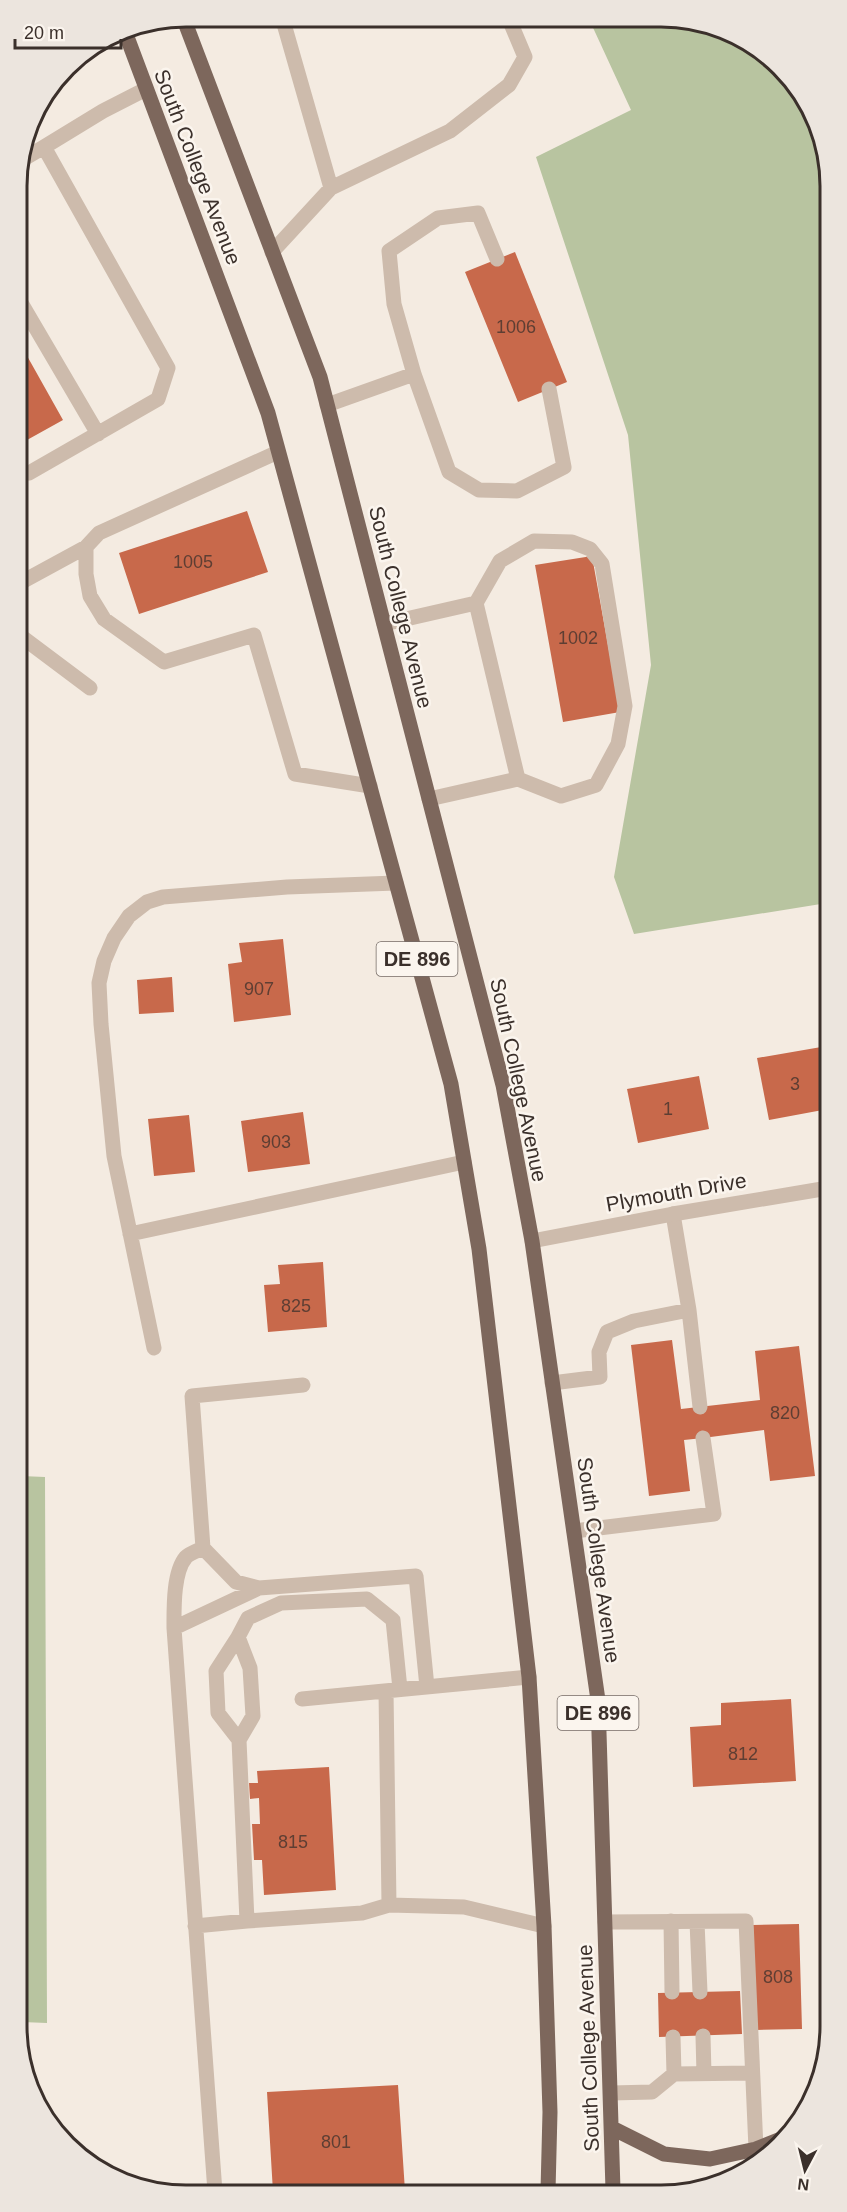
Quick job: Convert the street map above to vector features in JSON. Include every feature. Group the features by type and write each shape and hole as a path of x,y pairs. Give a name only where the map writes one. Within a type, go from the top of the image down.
{"main road":[{"name":"South College Avenue","path":"187,27 320,377 503,1085 532,1241 598,1700 613,2185"},
{"name":"South College Avenue","path":"127,38 268,413 451,1084 479,1249 529,1677 544,1926 550,2112 548,2185"},
{"path":"612,2128 664,2154 710,2158 756,2149 768,2144"}],"street":[{"path":"285,27 331,188"},
{"path":"272,252 331,188 450,131 509,85 525,57 512,27"},
{"path":"30,155 103,111 146,89"},
{"path":"27,473 158,399 168,368 44,147"},
{"path":"497,259 478,213 438,218 389,251 394,304 414,374 449,472 478,490 517,491 564,467 549,389"},
{"path":"27,313 98,434"},
{"path":"327,405 414,374"},
{"path":"27,579 86,547 99,532 278,452"},
{"path":"429,799 518,779 561,796 596,785 618,744 625,706 602,564 590,549 572,542 534,541 500,561 476,603 518,779"},
{"path":"86,547 86,574 90,596 104,619 164,662 254,635 295,774 370,786"},
{"path":"384,624 476,603"},
{"path":"27,641 90,688"},
{"path":"154,1348 114,1156 99,983 110,946 129,916 147,902 178,894 396,883"},
{"path":"130,1234 464,1162"},
{"name":"Plymouth Drive","path":"532,1241 820,1189"},
{"path":"673,1214 689,1310 700,1407"},
{"path":"552,1383 600,1377 599,1352 607,1332 633,1321 689,1310"},
{"path":"303,1385 192,1396 203,1548 236,1582 259,1588 416,1576 428,1687"},
{"path":"574,1531 714,1514 703,1438"},
{"path":"203,1548 186,1557 178,1576 174,1598 174,1628 214,2185"},
{"path":"174,1628 259,1588"},
{"path":"239,1740 218,1713 216,1671 248,1618 281,1603 367,1599 393,1620 389,1905"},
{"path":"238,1637 250,1668 252,1716 239,1740 247,1921"},
{"path":"302,1699 529,1677"},
{"path":"195,1926 362,1913 389,1905 464,1907 544,1926"},
{"path":"605,1922 746,1921 756,2149"},
{"path":"671,1922 672,1992"},
{"path":"697,1922 700,1992"},
{"path":"703,2036 704,2074"},
{"path":"673,2037 675,2074"},
{"path":"611,2093 652,2092 675,2074 752,2073"}],"green space":[{"path":"593,27 682,28 722,39 741,48 774,73 799,106 815,145 820,186 820,904 634,934 614,877 651,665 628,435 536,157 631,110"},
{"path":"27,1476 45,1477 47,2023 27,2022"}],"building":[{"path":"515,252 567,382 518,402 465,272"},
{"path":"27,356 63,420 27,440"},
{"path":"247,511 268,572 139,614 119,553"},
{"path":"592,556 620,712 563,722 535,565"},
{"path":"283,939 291,1015 234,1022 228,964 242,962 239,943"},
{"path":"172,977 174,1012 139,1014 137,980"},
{"path":"820,1047 820,1110 769,1120 757,1058"},
{"path":"699,1076 709,1129 638,1143 627,1089"},
{"path":"303,1112 310,1164 248,1172 241,1121"},
{"path":"189,1115 195,1172 154,1176 148,1119"},
{"path":"323,1262 327,1327 268,1332 264,1285 280,1284 278,1265"},
{"path":"672,1340 681,1409 760,1400 755,1351 799,1346 815,1476 770,1481 764,1430 684,1440 690,1491 649,1496 631,1345"},
{"path":"791,1699 796,1781 693,1787 690,1727 721,1725 721,1703"},
{"path":"329,1767 336,1890 264,1895 262,1860 254,1860 252,1824 260,1824 259,1798 250,1799 249,1783 258,1783 257,1771"},
{"path":"799,1924 802,2029 756,2030 753,1925"},
{"path":"740,1991 742,2034 659,2037 658,1993"},
{"path":"398,2085 405,2185 273,2185 267,2092"}]}
